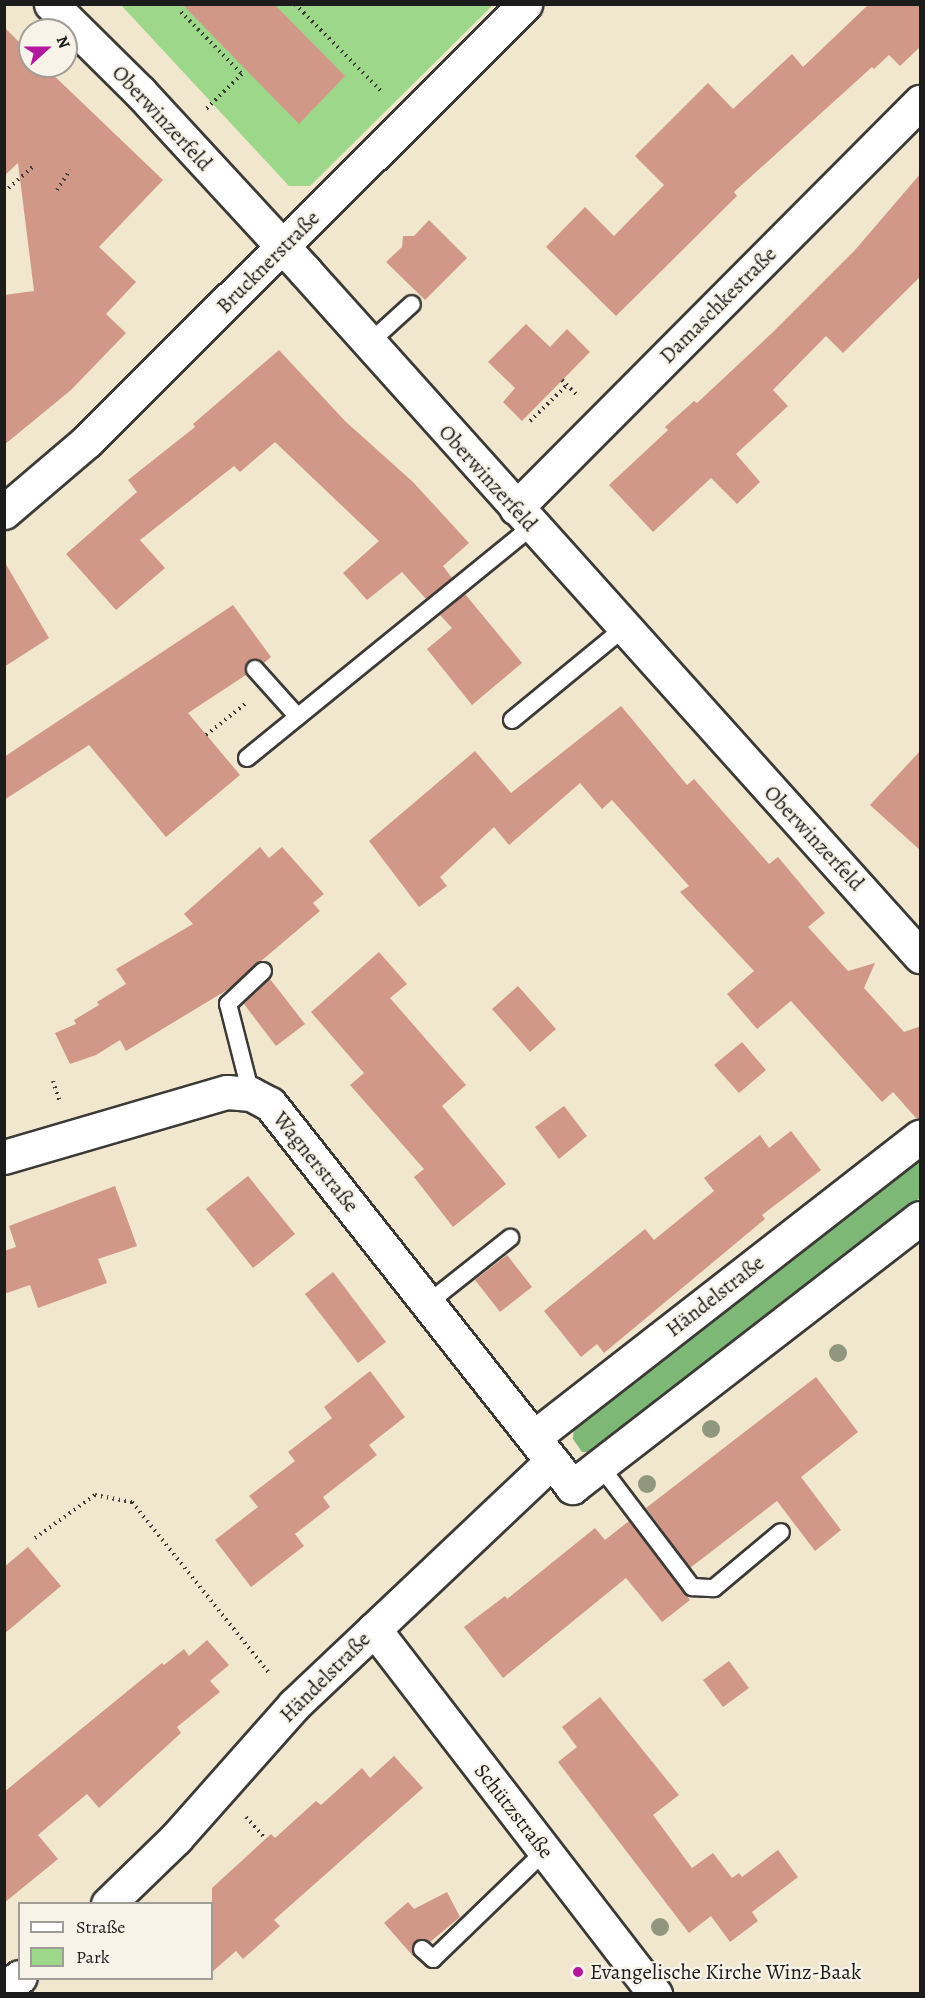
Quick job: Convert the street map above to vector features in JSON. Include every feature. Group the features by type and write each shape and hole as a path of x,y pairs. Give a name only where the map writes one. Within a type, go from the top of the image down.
{"street":[{"name":"Oberwinzerfeld","path":"51,4 180,135 624,628 917,942"},
{"name":"Brucknerstraße","path":"4,512 87,441 525,4"},
{"name":"Damaschkestraße","path":"524,517 921,102"},
{"path":"4,1157 204,1097 227,1092 250,1094"},
{"name":"Wagnerstraße","path":"250,1094 270,1104 287,1123 543,1449"},
{"name":"Händelstraße","path":"110,1902 168,1846 294,1705 374,1629 543,1449 921,1136"},
{"path":"543,1449 572,1487 601,1467 921,1218"},
{"name":"Schützstraße","path":"374,1629 655,1994"},
{"path":"4,1988 18,1978"}],"lane":[{"path":"368,344 412,304"},
{"path":"247,758 298,717 524,517"},
{"path":"512,720 624,628"},
{"path":"255,669 298,717"},
{"path":"250,1094 228,1004 263,971"},
{"path":"428,1303 510,1238"},
{"path":"601,1467 693,1587 714,1588 781,1532"},
{"path":"422,1949 433,1959 545,1851"}],"path":[{"path":"295,4 375,86"},
{"path":"180,135 242,74 181,12"},
{"path":"4,192 33,167"},
{"path":"57,190 70,170"},
{"path":"562,380 579,396"},
{"path":"530,421 567,385"},
{"path":"206,735 269,685"},
{"path":"53,1081 57,1093"},
{"path":"34,1538 94,1495 132,1502 294,1705"}],"green space":[{"path":"121,5 493,5 310,186 289,186"},
{"path":"920,1150 920,1198 597,1452 582,1452 573,1439 574,1426"}],"building":[{"path":"182,4 274,4 345,76 299,124"},
{"path":"869,4 921,4 921,46 900,66 889,55 874,69 872,67 734,192 737,196 616,316 546,247 585,207 614,236 664,185 635,156 708,83 733,109 792,54 803,67"},
{"path":"4,27 18,41 18,78 56,78 163,180 99,247 136,282 106,314 126,333 71,390 4,445 4,295 34,291 18,163 4,176"},
{"path":"921,173 921,276 843,353 826,336 773,390 788,406 736,454 760,482 737,504 711,478 653,532 609,485 668,430 665,427 694,401 697,403 773,332 855,250"},
{"path":"429,220 467,258 425,300 386,262 402,247 403,236 414,236"},
{"path":"526,324 550,347 567,329 590,352 522,421 503,402 515,388 488,362"},
{"path":"279,350 345,421 413,482 469,543 443,566 452,578 426,599 402,572 367,600 343,573 379,541 275,442 240,472 234,466 140,540 165,568 116,610 66,554 137,492 128,480 195,427 193,424"},
{"path":"4,561 49,638 4,667"},
{"path":"465,594 522,663 472,705 427,649 452,628 440,615"},
{"path":"233,605 271,657 264,663 258,659 248,661 246,675 188,713 240,775 166,837 89,745 4,800 4,757"},
{"path":"621,706 687,785 694,779 769,864 778,857 825,913 808,927 848,971 875,963 864,988 904,1032 921,1026 921,1118 916,1118 893,1092 882,1102 791,1001 757,1029 727,994 754,971 680,892 689,886 612,800 602,809 580,783 509,845 494,827 440,877 447,886 419,907 369,841 475,751 511,793"},
{"path":"921,750 921,851 870,805"},
{"path":"260,847 269,858 282,847 324,894 313,903 320,911 227,990 126,1051 120,1040 96,1055 70,1064 55,1033 76,1024 74,1020 99,1005 97,1002 126,984 116,969 193,924 184,914"},
{"path":"379,952 407,984 390,998 466,1085 442,1106 506,1184 453,1227 414,1177 424,1169 350,1085 364,1073 311,1012"},
{"path":"270,979 305,1024 276,1046 244,1004"},
{"path":"518,986 556,1029 530,1052 492,1009"},
{"path":"742,1042 766,1070 739,1093 714,1065"},
{"path":"564,1106 587,1136 559,1159 535,1127"},
{"path":"791,1131 821,1170 762,1215 765,1219 604,1353 597,1344 581,1357 544,1311 645,1229 654,1240 714,1191 704,1178 760,1135 769,1148"},
{"path":"248,1176 295,1234 253,1268 206,1209"},
{"path":"115,1186 137,1246 98,1259 107,1283 38,1308 30,1285 4,1294 4,1251 16,1247 9,1226"},
{"path":"507,1255 532,1287 500,1312 475,1280"},
{"path":"333,1272 386,1342 358,1363 305,1294"},
{"path":"370,1371 405,1417 369,1445 377,1455 323,1497 330,1507 295,1534 304,1546 251,1587 215,1540 258,1507 249,1496 295,1461 288,1452 332,1418 324,1407"},
{"path":"816,1377 858,1432 801,1477 841,1530 815,1551 777,1501 690,1568 646,1508"},
{"path":"629,1521 690,1600 662,1622 626,1578 503,1678 464,1627 505,1596 507,1599 595,1528 605,1540"},
{"path":"28,1547 61,1586 4,1634 4,1567"},
{"path":"207,1640 229,1665 210,1681 220,1692 177,1727 181,1733 99,1808 87,1794 38,1835 58,1859 4,1903 4,1792 162,1663 164,1665 184,1649 189,1656"},
{"path":"729,1661 749,1688 723,1707 703,1680"},
{"path":"600,1697 679,1795 653,1815 692,1868 713,1853 732,1878 739,1873 742,1877 778,1850 798,1877 752,1912 758,1921 730,1942 711,1916 689,1933 558,1762 577,1747 562,1727"},
{"path":"394,1756 423,1788 274,1920 280,1926 243,1959 236,1951 213,1971 212,1888 271,1834 275,1838 316,1801 321,1805 362,1768 370,1778"},
{"path":"447,1892 460,1917 430,1942 424,1939 415,1942 413,1956 384,1923 408,1902 414,1909"}],"place":[{"name":"Evangelische Kirche Winz-Baak","path":"578,1972"}]}
